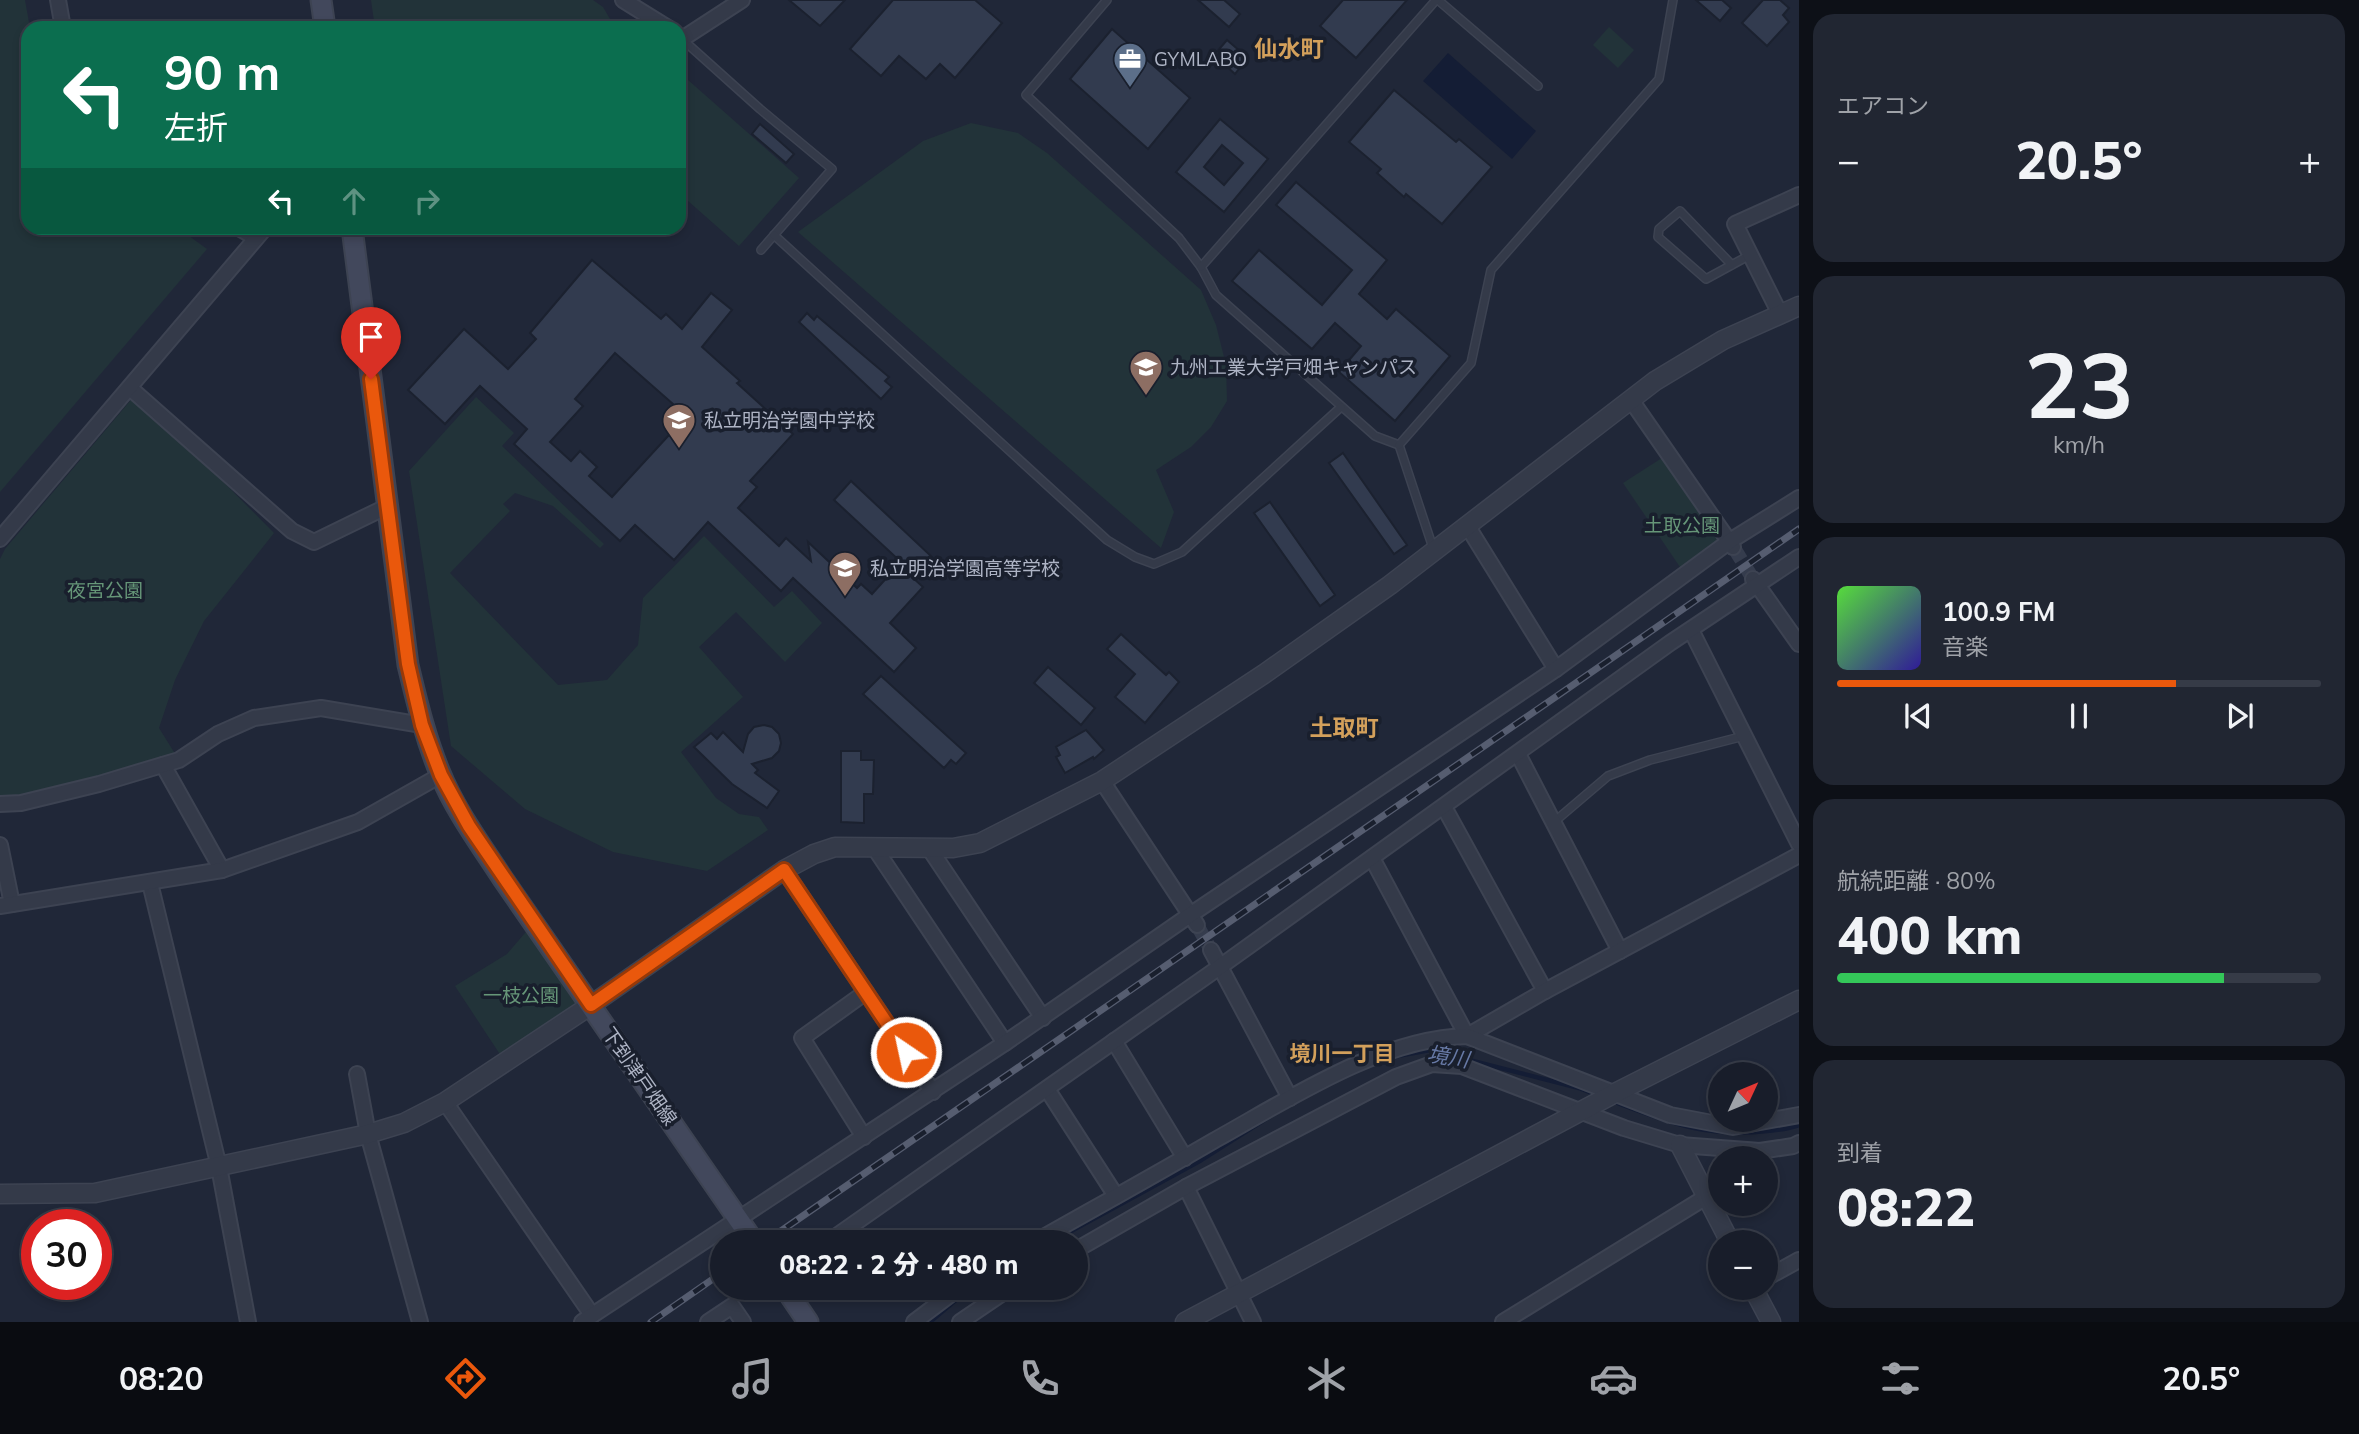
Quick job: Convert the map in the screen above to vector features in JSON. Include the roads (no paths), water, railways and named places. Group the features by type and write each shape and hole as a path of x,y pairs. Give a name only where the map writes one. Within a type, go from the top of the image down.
{"main road":[{"path":"321,0 324,21"},
{"name":"下到津戸畑線","path":"353,235 408,664 422,725 441,775 475,836 746,1230"},
{"path":"793,1300 808,1322"}],"street":[{"path":"58,0 62,21"},
{"path":"623,0 656,21"},
{"path":"686,34 742,0"},
{"path":"1780,314 1735,224 1799,195"},
{"path":"0,539 258,235"},
{"path":"0,1194 95,1193 368,1134 404,1123 445,1101 591,1005 784,870 814,854 835,847 953,848 980,844 1102,781 1264,674 1468,527 1655,381 1723,340 1799,306"},
{"path":"130,388 292,531 314,542 388,506"},
{"path":"1631,400 1732,545"},
{"path":"445,1101 587,1319 1194,920 1799,498"},
{"path":"1468,527 1556,668"},
{"path":"845,1230 1221,966 1756,582 1799,557"},
{"path":"1756,582 1799,644"},
{"path":"1691,630 1799,844"},
{"path":"0,804 21,803 99,784 179,760 218,734 254,718 279,713 321,708 422,725"},
{"path":"1518,754 1620,951"},
{"path":"163,765 222,870"},
{"path":"0,845 6,905 150,883 222,870 358,822 441,775"},
{"path":"1102,781 1194,920"},
{"path":"1444,807 1545,991"},
{"path":"874,847 1006,1043"},
{"path":"929,848 1042,1018"},
{"path":"1467,1036 1545,991 1799,855"},
{"path":"1372,858 1467,1036"},
{"path":"784,870 933,1092"},
{"path":"150,883 219,1167 248,1322"},
{"path":"1211,950 1290,1098"},
{"path":"864,1138 802,1038 866,992"},
{"path":"1185,1322 1617,1093 1799,1000"},
{"path":"1056,1230 1290,1098 1380,1054 1442,1036 1467,1036 1670,1115 1733,1127 1799,1115"},
{"path":"1114,1041 1185,1158"},
{"path":"1088,1243 1186,1187 1396,1077 1432,1064 1462,1066 1587,1109 1624,1128 1680,1146 1760,1151 1799,1143"},
{"path":"357,1074 368,1134 420,1322"},
{"path":"1047,1089 1116,1196"},
{"path":"1680,1146 1723,1230"},
{"path":"1186,1187 1253,1322"},
{"path":"1503,1322 1706,1198"},
{"path":"1778,1271 1799,1260"},
{"path":"914,1322 943,1300"},
{"path":"960,1322 992,1300"},
{"path":"1759,1300 1771,1322"},
{"path":"708,1322 732,1306 743,1322"}],"lane":[{"path":"1107,0 1026,95 1179,238 1201,267 1216,295 1375,436 1399,445"},
{"path":"1201,267 1437,0 1538,86"},
{"path":"1399,445 1471,363 1491,270 1659,79 1673,0"},
{"path":"686,42 760,110 832,169 761,250"},
{"path":"1732,265 1680,211 1659,229 1658,237 1706,278 1732,265 1751,254"},
{"path":"774,235 1107,540 1135,557 1154,564 1182,552 1341,407"},
{"path":"1399,445 1434,551"},
{"path":"1553,822 1608,776 1650,760 1744,736"}],"water":[{"path":"1448,53 1536,131 1512,159 1423,81"}],"waterway":[{"name":"境川","path":"1392,1057 1430,1050 1597,1095"},
{"name":"境川","path":"1612,1101 1669,1122 1705,1130 1745,1133 1799,1125"},
{"name":"境川","path":"1073,1230 1198,1162 1269,1117"},
{"name":"境川","path":"930,1322 956,1300"}],"tunnel":[{"path":"1734,548 1753,579"},
{"path":"1197,925 1211,950"}],"railway":[{"path":"782,1230 1799,529"},
{"path":"651,1322 710,1281"}],"place":[{"name":"GYMLABO","path":"1130,89"},
{"name":"九州工業大学戸畑キャンパス","path":"1146,397"},
{"name":"私立明治学園中学校","path":"679,450"},
{"name":"私立明治学園高等学校","path":"845,598"}],"district":[{"name":"仙水町","path":"1289,49"},
{"name":"土取町","path":"1344,728"},
{"name":"境川一丁目","path":"1342,1054"}],"park label":[{"name":"土取公園","path":"1682,525"},
{"name":"夜宮公園","path":"105,590"},
{"name":"一枝公園","path":"521,995"}]}
